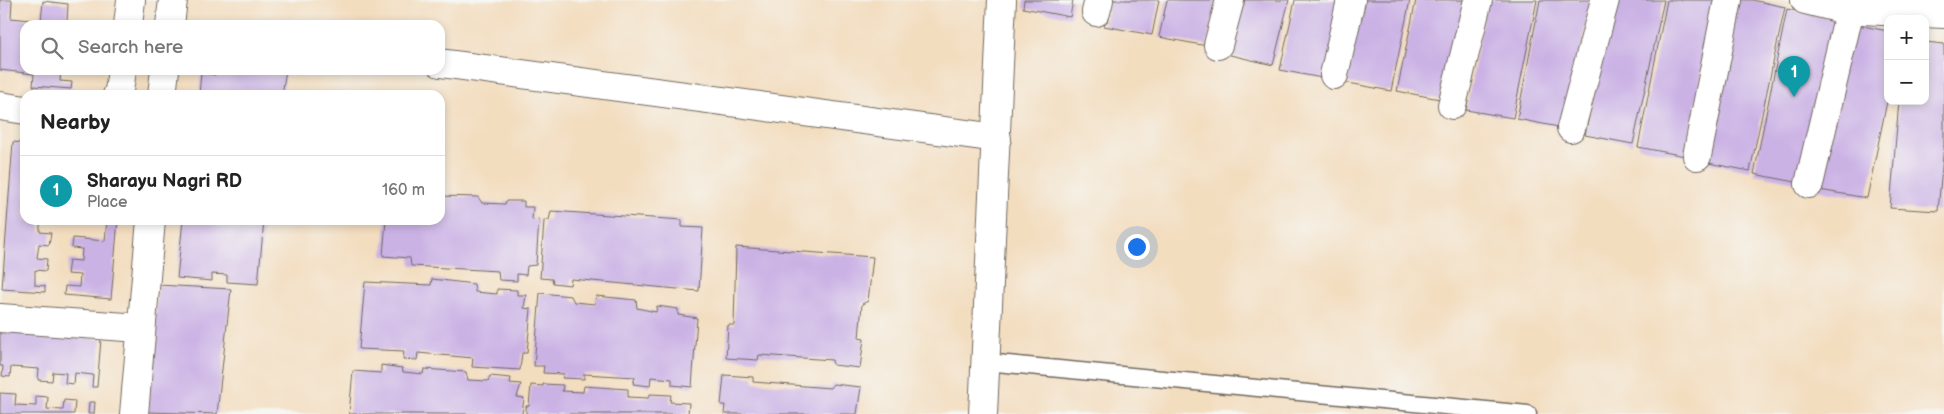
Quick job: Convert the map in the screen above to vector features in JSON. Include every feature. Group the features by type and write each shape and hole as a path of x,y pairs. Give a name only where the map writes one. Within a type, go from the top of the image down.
{"street":[{"path":"129,20 131,0"},
{"path":"171,20 173,0"},
{"path":"983,414 1002,0"},
{"path":"1218,45 1230,0"},
{"path":"1334,75 1350,0"},
{"path":"1452,105 1478,0"},
{"path":"1571,128 1605,0"},
{"path":"1697,156 1728,0"},
{"path":"1808,0 1850,10 1944,14"},
{"path":"1809,184 1850,10"},
{"path":"445,64 997,138"},
{"path":"119,90 121,75"},
{"path":"163,90 164,75"},
{"path":"0,93 20,96"},
{"path":"0,106 20,109"},
{"path":"134,414 150,225"},
{"path":"0,318 140,328"}],"lane":[{"path":"986,362 1528,414"}],"building":[{"path":"0,0 12,0 11,18 31,20 20,20 20,72 0,70"},
{"path":"1024,0 1073,0 1070,17 1023,8"},
{"path":"1109,0 1159,0 1152,35 1104,26"},
{"path":"1167,0 1216,0 1207,46 1159,37"},
{"path":"1239,0 1289,0 1273,65 1226,54"},
{"path":"1295,0 1345,0 1327,79 1280,70"},
{"path":"1360,0 1410,0 1391,91 1343,82"},
{"path":"1416,0 1466,0 1445,100 1397,91"},
{"path":"1487,0 1537,0 1513,118 1466,110"},
{"path":"1540,0 1591,0 1564,128 1517,119"},
{"path":"1614,0 1664,0 1633,144 1585,135"},
{"path":"1667,0 1717,0 1685,156 1638,147"},
{"path":"1736,0 1752,0 1785,7 1750,171 1703,162"},
{"path":"43,1 68,4 67,20 41,20"},
{"path":"1787,9 1835,19 1801,183 1754,174"},
{"path":"1852,24 1884,30 1884,105 1886,105 1867,198 1819,190"},
{"path":"1929,42 1944,44 1944,145 1938,211 1890,208 1899,105 1929,105"},
{"path":"34,75 61,75 60,81 72,82 71,89 33,86"},
{"path":"201,75 285,75 283,90 199,90"},
{"path":"13,142 20,143 20,225 40,225 40,232 51,233 49,245 39,244 37,258 47,259 46,271 35,270 35,285 45,286 45,292 2,289"},
{"path":"445,196 478,197 482,203 505,204 506,201 524,201 524,207 533,207 532,220 539,219 536,265 527,266 526,275 517,274 517,281 499,280 498,271 411,266 410,258 383,256 386,225 445,225"},
{"path":"551,211 682,220 682,227 703,228 699,291 571,279 570,285 553,283 552,279 540,278 544,221 549,220"},
{"path":"107,225 118,225 111,299 64,295 65,286 79,287 80,275 67,274 69,260 81,261 82,249 72,248 73,238 105,241"},
{"path":"182,225 264,225 258,284 227,282 227,275 212,274 212,281 177,278"},
{"path":"736,247 873,257 868,301 862,304 859,338 864,339 860,368 833,365 832,360 759,355 758,360 726,358 728,325 734,325"},
{"path":"432,279 474,284 475,292 497,294 497,289 517,290 517,295 526,295 524,308 531,309 527,353 522,353 520,370 472,367 473,358 418,353 417,360 403,359 404,351 359,349 365,282 431,285"},
{"path":"158,285 231,289 217,414 146,412"},
{"path":"540,293 571,296 574,302 595,304 596,296 636,300 637,308 656,312 657,306 678,309 678,315 697,318 692,387 672,385 672,379 651,377 650,386 633,384 635,377 584,374 584,379 562,378 564,374 543,373 544,366 534,366"},
{"path":"0,329 101,339 97,387 92,387 93,375 75,373 74,384 65,383 66,373 53,372 52,381 38,380 39,369 11,367 10,377 2,376 3,366 0,366"},
{"path":"381,365 402,368 403,372 423,374 424,369 466,372 468,380 488,381 490,376 511,378 510,383 521,384 517,397 524,398 522,414 349,414 353,371 381,373"},
{"path":"724,375 753,377 753,382 830,388 833,384 861,387 857,414 724,414 725,405 721,405"},
{"path":"543,384 563,385 562,391 583,392 584,386 628,389 628,397 648,398 650,394 671,395 670,402 689,403 688,414 526,414 526,406 529,406 531,385 543,386"},
{"path":"0,393 16,394 15,405 36,406 36,396 48,397 47,409 63,410 64,400 75,401 74,414 0,414"},
{"path":"89,402 95,402 94,414 88,414"}],"place":[{"name":"Sharayu Nagri RD","path":"1794,97"}]}
